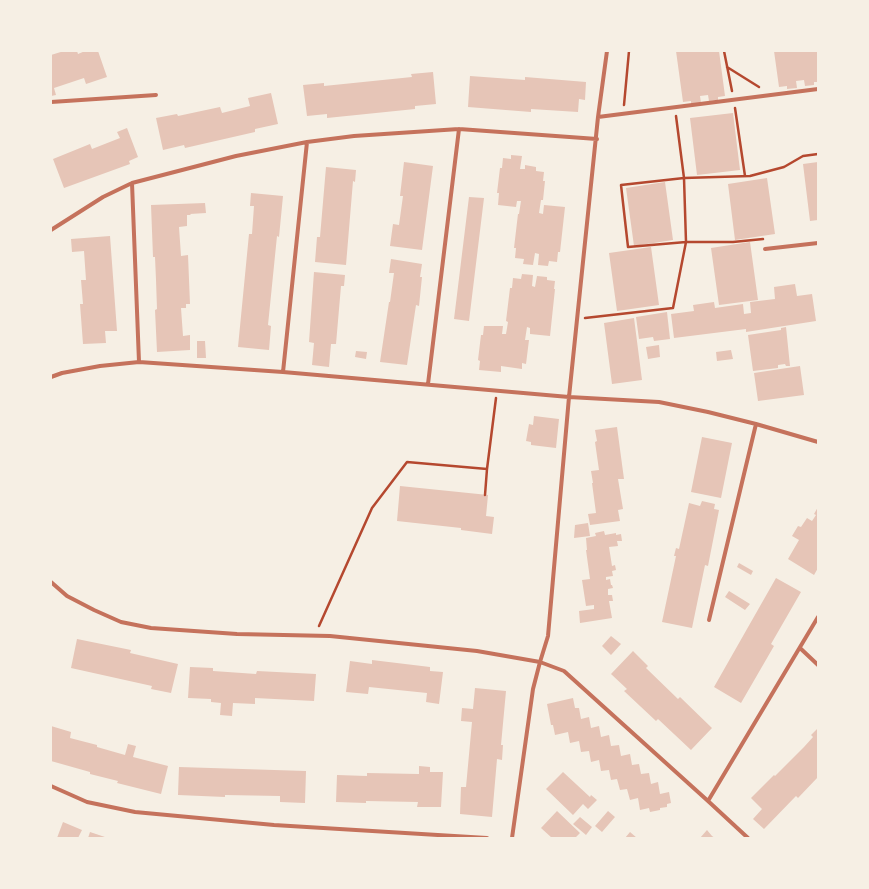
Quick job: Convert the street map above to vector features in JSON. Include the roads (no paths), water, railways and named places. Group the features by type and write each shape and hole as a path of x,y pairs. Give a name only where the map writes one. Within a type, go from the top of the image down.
{"street":[{"path":"512,838 533,689 548,636 569,397 598,117 607,51"},
{"path":"598,117 818,89"},
{"path":"51,102 156,95"},
{"path":"51,230 103,197 132,183 236,156 307,142 354,136 459,129 597,138"},
{"path":"428,384 459,129"},
{"path":"283,372 307,142"},
{"path":"132,183 139,362"},
{"path":"765,249 818,242"},
{"path":"51,377 62,373 100,366 139,362 283,372 569,397 659,402 756,424 818,442"},
{"path":"709,620 756,424"},
{"path":"51,582 67,596 94,610 121,622 152,628 237,634 330,636 477,651 540,662 564,671 748,838"},
{"path":"708,801 818,617"},
{"path":"800,648 818,665"},
{"path":"51,786 87,802 136,812 274,825 487,838"}]}
